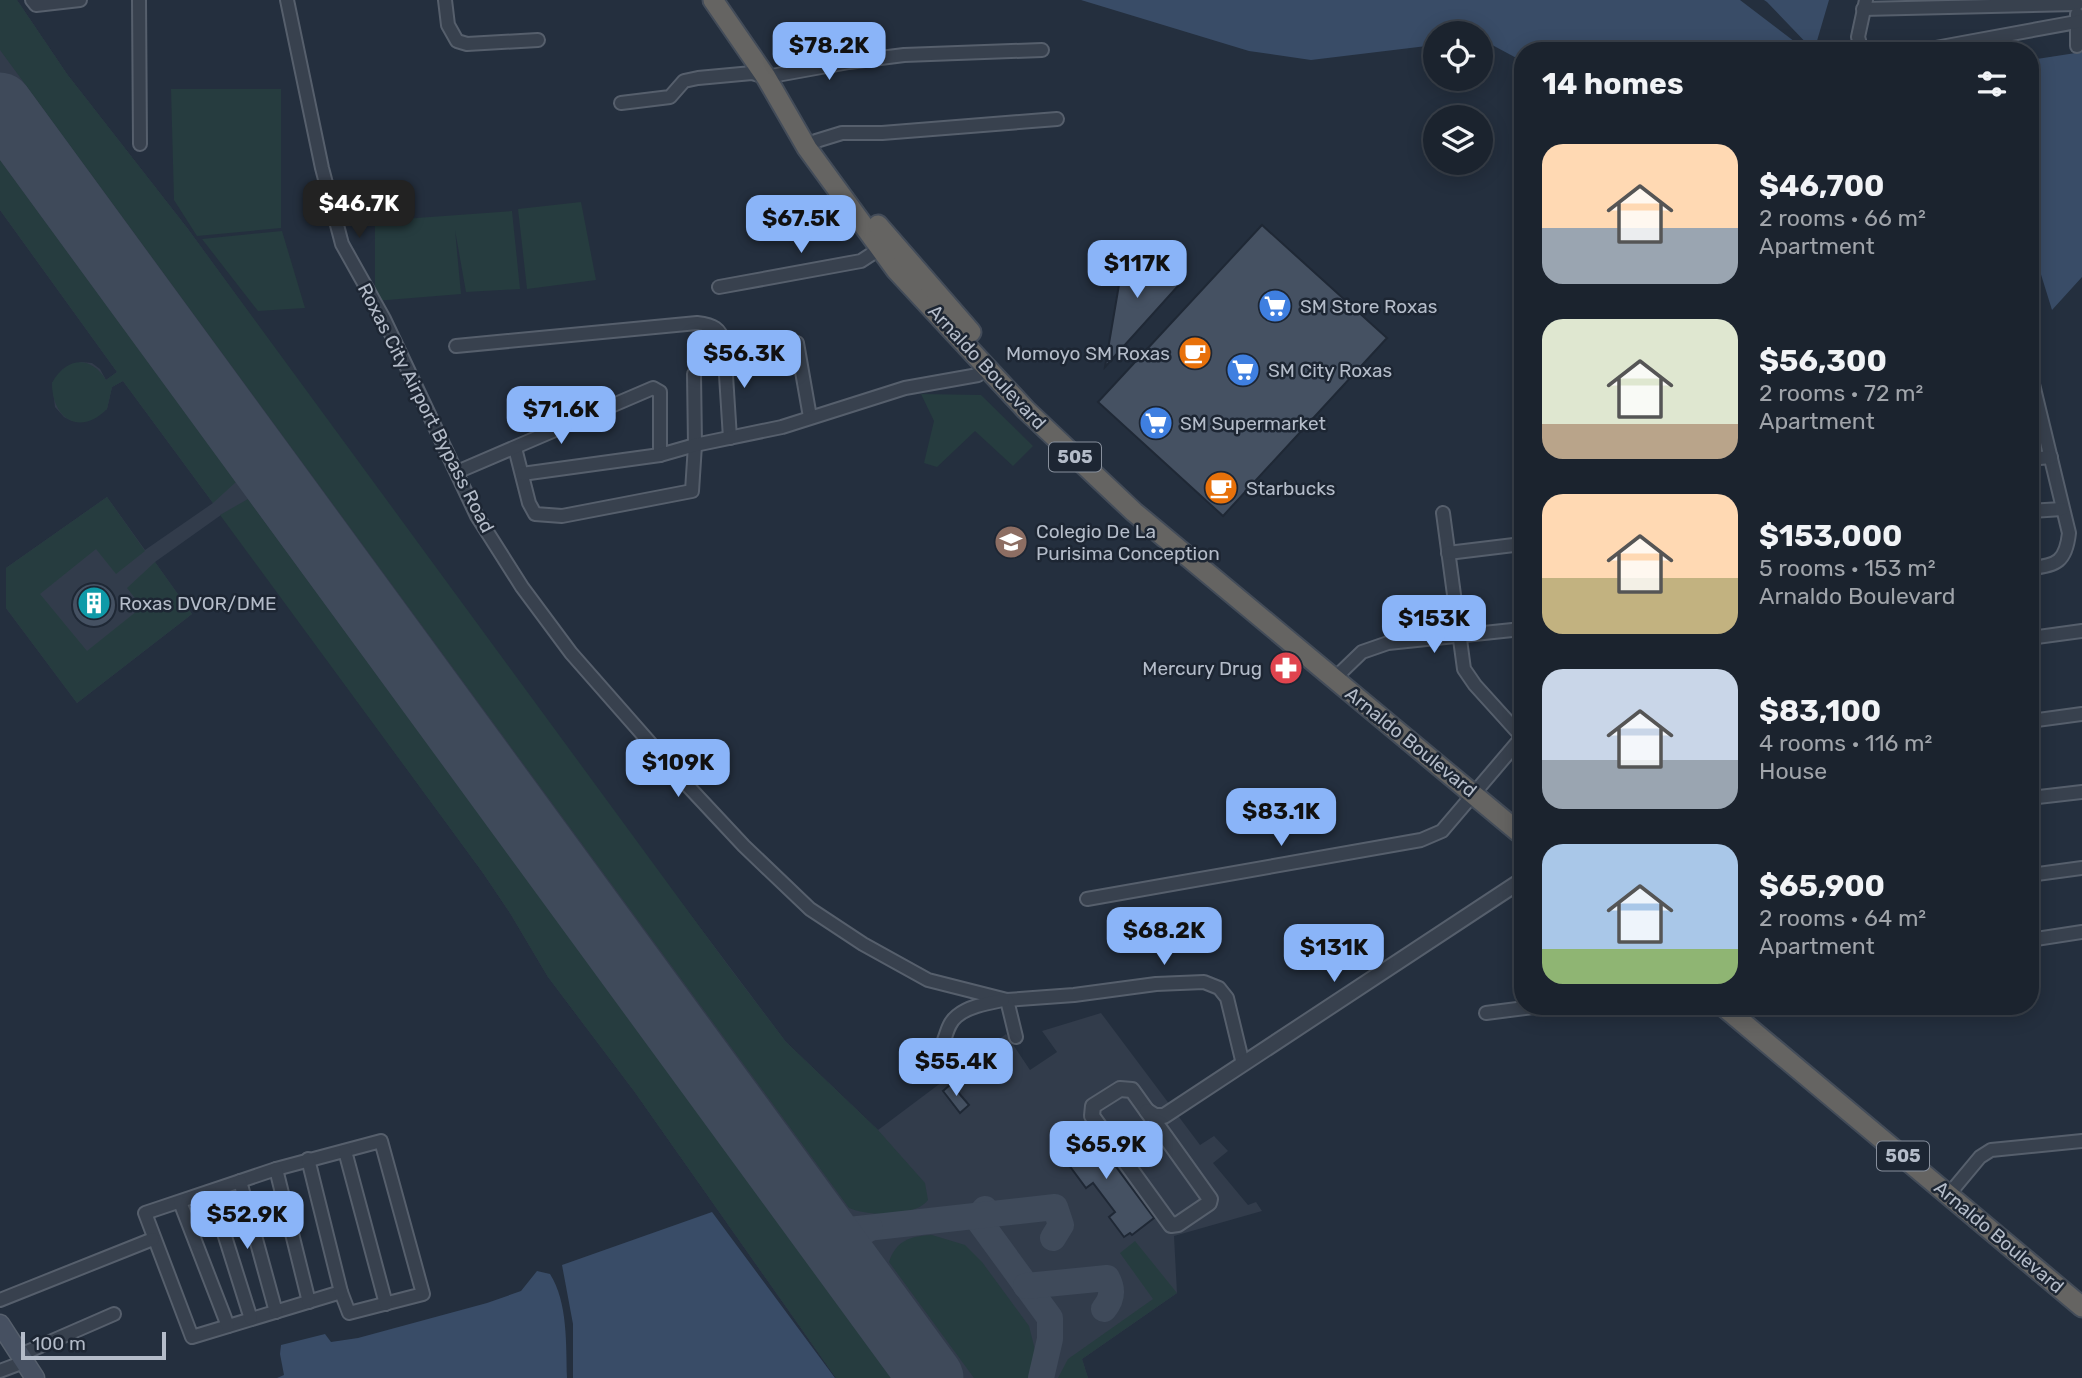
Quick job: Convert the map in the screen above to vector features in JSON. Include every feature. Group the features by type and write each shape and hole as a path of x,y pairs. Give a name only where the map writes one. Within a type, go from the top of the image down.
{"highway":[{"name":"Arnaldo Boulevard","path":"713,0 771,75"},
{"name":"Arnaldo Boulevard","path":"728,0 812,144 885,245 998,375 1059,427 1138,507 1219,577 1478,791 1514,817"},
{"name":"Arnaldo Boulevard","path":"1478,791 1514,827"},
{"name":"Arnaldo Boulevard","path":"1736,1015 1852,1106 2078,1296"},
{"name":"Arnaldo Boulevard","path":"1749,1015 1776,1044"},
{"name":"Arnaldo Boulevard","path":"1924,1167 1955,1187 1996,1229"}],"main road":[{"path":"0,1324 36,1378"}],"street":[{"path":"32,0 36,5 80,0"},
{"path":"139,0 140,144"},
{"name":"Roxas City Airport Bypass Road","path":"287,0 322,168 342,244 384,319 477,516 522,587 571,653 687,785 810,909 863,944 928,979 1007,1000 1074,995 1156,984 1204,982 1219,988 1227,999 1243,1064"},
{"path":"445,0 448,25 457,41 467,44 538,40"},
{"path":"1858,42 1865,4 2076,2 2079,22 2077,46"},
{"path":"1969,42 2079,22"},
{"path":"621,103 670,97 684,81 698,78 752,73 771,75 904,55 1042,50"},
{"path":"812,144 842,133 882,133 1057,119"},
{"path":"719,287 861,261 885,245"},
{"path":"456,346 697,323 712,325 722,333 724,344 730,438"},
{"path":"763,345 797,343 810,417"},
{"path":"514,448 529,503 535,514 562,516 692,491 695,444 694,374"},
{"path":"522,474 660,455 695,444 782,427 905,388 978,375 998,375"},
{"path":"457,472 653,388 660,392 660,455"},
{"path":"2039,420 2051,457 2068,533 2067,547 2060,560 2039,567"},
{"path":"2039,458 2051,457"},
{"path":"2039,510 2062,509"},
{"path":"1443,513 1464,669 1514,728"},
{"path":"1448,553 1514,545"},
{"path":"1338,675 1362,652 1388,643 1514,630"},
{"path":"2039,637 2082,631"},
{"path":"2039,720 2082,714"},
{"path":"1087,899 1421,840 1442,831 1514,747"},
{"path":"2039,797 2082,792"},
{"path":"2039,874 2082,867"},
{"path":"1147,1111 1155,1116 1164,1115 1514,885"},
{"path":"2039,939 2082,932"},
{"path":"910,1066 942,1046 946,1030 956,1016 977,1006 1007,1000 1016,1037"},
{"path":"1486,1013 1514,1009"},
{"path":"1126,1089 1132,1090 1147,1111 1210,1199 1209,1203 1174,1226 1107,1138 1091,1111 1093,1106 1115,1091 1126,1089"},
{"path":"1161,1132 1164,1115"},
{"path":"308,1159 341,1292 349,1313 423,1294 381,1141 308,1159 145,1213 192,1337 341,1292"},
{"path":"1955,1187 1980,1157 1992,1150 2082,1141"},
{"path":"345,1151 386,1304"},
{"path":"276,1169 309,1302"},
{"path":"240,1181 275,1312"},
{"path":"211,1192 251,1319"},
{"path":"180,1202 228,1326"},
{"path":"0,1300 153,1239"},
{"path":"0,1371 114,1314"}],"shaded area":[{"path":"0,0 17,0 67,74 188,229 569,753 786,1042 878,1130 1006,1034 1030,1070 1057,1052 1042,1031 1101,1013 1200,1145 1214,1136 1228,1151 1213,1163 1248,1205 1256,1202 1262,1211 1174,1236 1177,1293 1082,1359 1088,1378 836,1378 634,1091 548,977 483,873 221,515 155,562 192,614 77,703 6,608 6,568 107,497 145,550 213,503 123,381 112,387 107,409 91,420 72,421 55,407 52,383 63,369 81,362 92,363 100,369 106,380 117,372 0,210"}],"green space":[{"path":"0,0 17,0 67,74 188,229 786,1042 878,1130 925,1183 928,1200 921,1206 890,1214 867,1213 849,1208 0,50"},
{"path":"171,89 281,89 281,228 197,236 174,200"},
{"path":"0,160 236,482 213,503 123,381 112,387 107,409 87,422 69,420 57,406 52,383 64,368 71,364 79,362 93,366 106,380 117,372 0,210"},
{"path":"581,202 596,280 527,289 518,209"},
{"path":"512,211 520,289 466,292 455,230 461,294 375,301 375,221"},
{"path":"282,231 305,308 258,311 202,239"},
{"path":"921,394 981,395 1033,446 1013,466 975,431 937,467 924,463 934,421"},
{"path":"107,497 145,551 116,574 96,549 40,594 87,651 142,607 127,588 155,562 192,614 77,703 6,608 6,568"},
{"path":"248,499 893,1378 836,1378 634,1091 548,977 483,873 220,515"},
{"path":"932,1235 965,1245 982,1262 1029,1326 1035,1350 1033,1378 974,1378 889,1262 900,1244 917,1237"},
{"path":"1135,1241 1177,1293 1082,1359 1088,1378 1058,1378 1068,1359 1153,1299 1120,1253"}],"water":[{"path":"1081,0 1740,0 1795,42 1514,42 1514,57 1493,45 1493,21 1423,21 1423,46 1311,60 1249,51"},
{"path":"1764,0 1829,0 1817,42 1805,42"},
{"path":"2082,52 2082,277 2052,310 2039,268 2039,59"},
{"path":"712,1212 835,1378 573,1378 573,1324 562,1265"},
{"path":"537,1271 550,1274 560,1297 565,1324 567,1378 277,1378 284,1375 281,1345 325,1334 331,1342 358,1338 487,1303 521,1291"}],"building":[{"name":"SM City Roxas","path":"1262,225 1387,338 1223,516 1098,402"},
{"path":"1134,249 1178,286 1105,367 1123,261"},
{"name":"Roxas DVOR/DME","path":"94,583 109,590 116,605 109,620 94,627 79,620 72,605 79,590"},
{"path":"951,1084 969,1105 960,1113 943,1091"},
{"path":"1085,1125 1154,1218 1132,1235 1130,1233 1124,1237 1109,1217 1115,1212 1093,1183 1086,1188 1060,1153 1065,1149 1061,1143"}],"taxiway":[{"path":"814,1217 825,1228 840,1231 1055,1207 1061,1225 1053,1238"},
{"path":"985,1209 977,1218 1050,1318 1050,1339 1041,1378"},
{"path":"852,1270 853,1245 859,1236 870,1228"},
{"path":"1026,1286 1107,1278 1111,1294 1104,1309"}],"runway":[{"path":"0,105 931,1378"}],"place":[{"name":"SM Store Roxas","path":"1275,306"},
{"name":"Momoyo SM Roxas","path":"1195,353"},
{"name":"SM City Roxas","path":"1243,370"},
{"name":"SM Supermarket","path":"1156,423"},
{"name":"Starbucks","path":"1221,488"},
{"name":"Colegio De La Purisima Conception","path":"1011,542"},
{"name":"Roxas DVOR/DME","path":"94,603"},
{"name":"Mercury Drug","path":"1286,668"}]}
